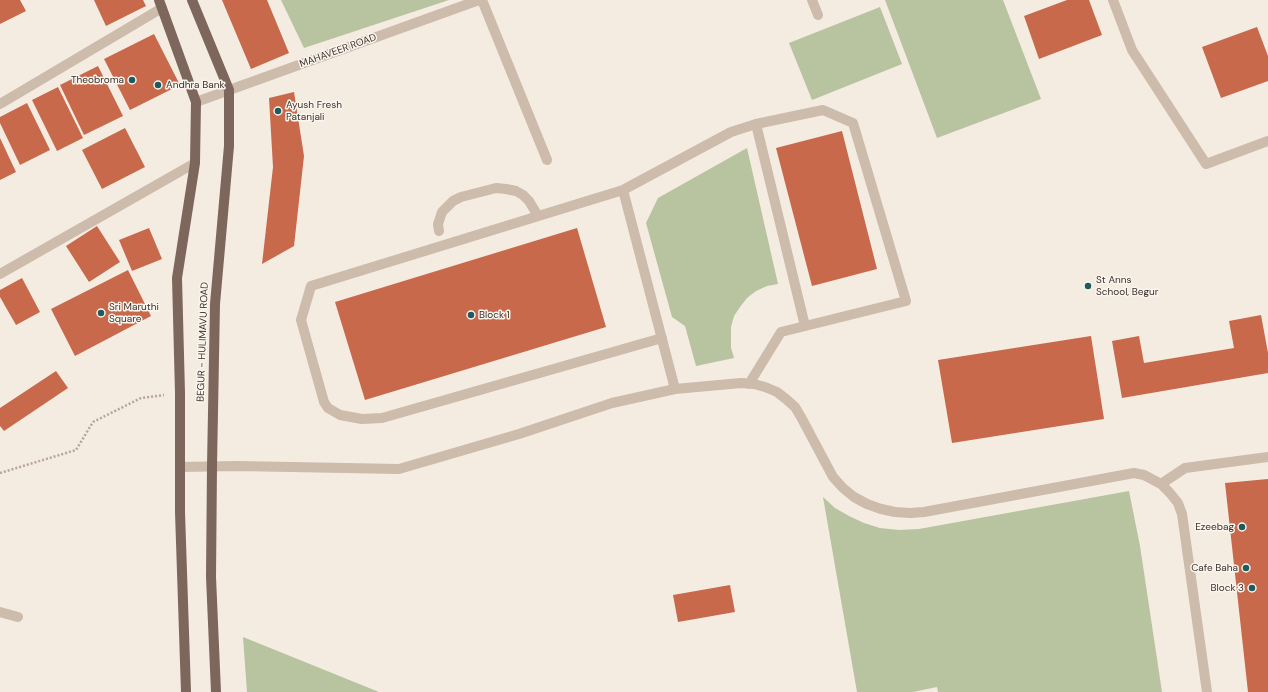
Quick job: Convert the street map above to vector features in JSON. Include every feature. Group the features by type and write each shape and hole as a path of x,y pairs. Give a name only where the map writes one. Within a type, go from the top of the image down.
{"main road":[{"name":"BEGUR - HULIMAVU ROAD","path":"192,0 229,90 228,146 215,304 212,466 212,577 216,692"},
{"name":"BEGUR - HULIMAVU ROAD","path":"161,4 196,102 195,163 178,278 180,512 186,692"}],"street":[{"name":"MAHAVEER ROAD","path":"196,102 480,0"},
{"path":"480,0 547,160"},
{"path":"812,0 818,15"},
{"path":"1113,0 1132,50 1206,164 1268,141"},
{"path":"0,104 161,4"},
{"path":"662,338 382,418 362,419 345,417 328,408 324,402 301,320 311,286 623,190 731,132 756,124 823,110 853,123 906,301 781,332 749,384"},
{"path":"756,124 806,326"},
{"path":"0,274 195,163"},
{"path":"438,231 438,224 442,212 447,205 460,197 496,188 506,188 523,195 529,201 538,216"},
{"path":"623,190 675,389"},
{"path":"180,467 212,466 399,470 519,434 612,403 675,389 741,383 765,387 786,399 795,407 833,477 843,488 854,497 881,509 895,512 924,512 1134,473 1144,475 1161,484 1170,492 1178,503 1182,514 1207,692"},
{"path":"1161,484 1185,468 1268,457"},
{"path":"0,612 18,617"}],"path":[{"path":"0,473 76,450 93,422 141,398 180,393"}],"green space":[{"path":"281,0 449,0 304,48"},
{"path":"885,0 1003,0 1041,99 937,138"},
{"path":"880,7 902,64 812,100 789,43"},
{"path":"747,148 778,284 767,286 756,291 747,298 734,316 731,327 731,348 734,358 696,366 685,326 672,317 646,223 658,198"},
{"path":"1129,491 1140,546 1162,692 938,692 937,687 913,692 857,692 823,497 835,508 864,523 880,528 899,530 919,529"},
{"path":"243,637 379,692 247,692"}],"building":[{"path":"0,0 20,0 26,11 0,24"},
{"path":"94,0 143,0 146,6 106,26"},
{"path":"222,0 267,0 289,53 251,69"},
{"path":"1067,0 1089,0 1102,35 1039,59 1024,16"},
{"path":"1257,27 1268,56 1268,81 1221,98 1202,47"},
{"path":"154,34 180,85 130,110 104,59"},
{"path":"98,66 123,116 84,135 60,85"},
{"path":"58,87 83,138 57,151 32,100"},
{"path":"294,92 304,156 294,246 262,264 273,167 269,98"},
{"path":"27,103 50,150 20,165 0,123 0,117"},
{"path":"125,128 145,167 102,189 82,150"},
{"path":"842,131 877,269 812,286 776,148"},
{"path":"0,138 16,172 0,180"},
{"path":"97,226 120,262 89,282 66,246"},
{"path":"149,228 162,259 132,271 119,240"},
{"name":"Block 1","path":"577,228 606,327 365,400 335,302"},
{"name":"Sri Maruthi Square","path":"128,270 151,316 75,356 51,309"},
{"path":"22,278 40,312 16,325 0,297 0,290"},
{"path":"1261,315 1268,353 1268,373 1122,398 1112,341 1139,336 1144,363 1234,348 1229,321"},
{"path":"1091,336 1104,419 952,443 938,360"},
{"path":"56,371 68,388 4,431 0,426 0,408"},
{"name":"Block 3","path":"1268,479 1268,692 1248,692 1225,483"},
{"path":"730,585 735,612 678,622 673,595"}],"place":[{"name":"Theobroma","path":"132,80"},
{"name":"Andhra Bank","path":"158,85"},
{"name":"Ayush Fresh Patanjali","path":"278,111"},
{"name":"St Anns School, Begur","path":"1088,286"},
{"name":"Sri Maruthi Square","path":"101,313"},
{"name":"Block 1","path":"471,315"},
{"name":"Ezeebag","path":"1242,527"},
{"name":"Cafe Baha","path":"1246,568"},
{"name":"Block 3","path":"1252,588"}]}
